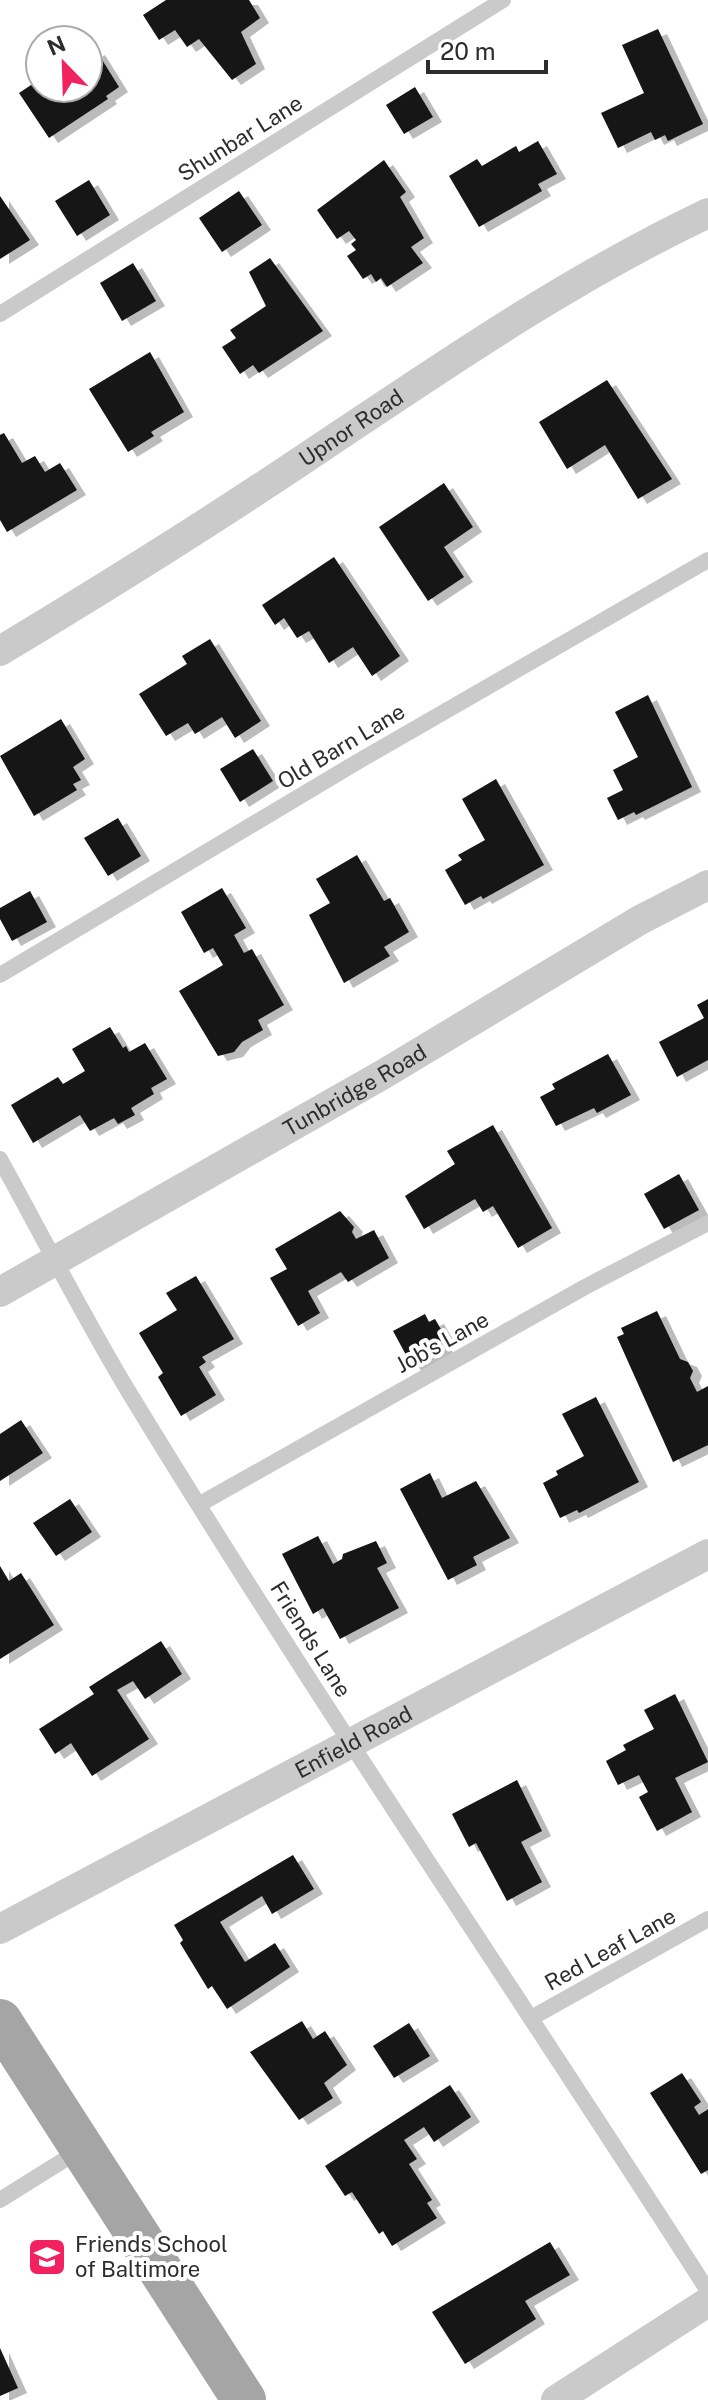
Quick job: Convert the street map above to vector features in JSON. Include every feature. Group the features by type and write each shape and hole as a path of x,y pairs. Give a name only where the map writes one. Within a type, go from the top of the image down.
{"main road":[{"path":"0,2021 244,2400"}],"street":[{"name":"Upnor Road","path":"0,651 283,473 519,315 605,265 708,213"},
{"name":"Tunbridge Road","path":"0,1292 382,1075 640,920 708,885"},
{"name":"Enfield Road","path":"0,1929 708,1554"},
{"path":"556,2400 708,2302"}],"lane":[{"name":"Shunbar Lane","path":"0,314 503,0"},
{"name":"Old Barn Lane","path":"0,975 364,758 708,560"},
{"name":"Friends Lane","path":"0,1159 129,1392 351,1744 533,2017 708,2291"},
{"name":"Job's Lane","path":"200,1504 585,1287 708,1223"},
{"name":"Red Leaf Lane","path":"533,2017 708,1919"},
{"path":"0,2200 81,2149"}],"building":[{"path":"166,0 249,0 260,18 241,32 256,64 232,80 199,39 187,47 175,30 159,40 143,15"},
{"path":"658,29 703,124 668,141 665,135 655,140 651,132 618,148 601,113 644,93 622,45"},
{"path":"104,63 119,87 106,96 108,99 104,102"},
{"path":"415,87 433,117 404,134 386,105"},
{"path":"26,104 100,104 49,138"},
{"path":"538,141 557,174 538,184 542,191 479,227 449,176 477,159 482,166 516,146 519,152"},
{"path":"384,160 406,192 400,197 424,238 411,247 423,263 387,287 381,278 376,282 371,274 363,279 347,256 356,250 351,244 356,240 349,231 337,239 317,210"},
{"path":"89,180 110,215 77,236 55,201"},
{"path":"239,191 262,225 222,252 199,218"},
{"path":"0,196 30,240 0,259"},
{"path":"270,258 323,331 259,373 253,365 240,374 222,347 236,338 230,330 266,306 249,272"},
{"path":"133,263 156,301 122,321 100,283"},
{"path":"150,352 184,412 151,432 154,436 128,452 89,389"},
{"path":"607,380 672,479 638,499 605,445 567,469 539,422"},
{"path":"4,433 22,463 35,456 45,472 60,463 77,490 7,532 0,520 0,435"},
{"path":"444,483 473,527 444,547 464,577 428,601 379,527"},
{"path":"334,557 400,656 372,676 353,647 329,663 309,631 297,638 284,618 275,625 262,605"},
{"path":"210,639 261,721 235,738 222,717 195,734 188,723 166,736 139,694 187,664 182,656"},
{"path":"648,695 692,787 636,815 634,812 618,820 607,798 623,790 613,770 638,757 615,712"},
{"path":"61,719 85,759 73,767 81,780 73,784 77,790 34,816 0,756"},
{"path":"253,749 273,781 240,802 220,769"},
{"path":"496,779 544,865 483,899 481,896 465,905 445,870 462,860 458,855 485,840 462,799"},
{"path":"118,818 141,856 108,876 84,838"},
{"path":"357,855 384,901 390,898 409,932 384,947 390,956 344,983 309,915 330,903 316,879"},
{"path":"222,888 246,928 234,935 244,953 252,949 284,1005 258,1020 263,1030 242,1042 234,1052 218,1056 179,991 223,965 213,948 204,953 181,912"},
{"path":"30,891 47,922 12,941 0,919 0,908"},
{"path":"708,999 708,1060 677,1077 659,1042 704,1018 697,1005"},
{"path":"110,1027 129,1052 145,1043 167,1079 151,1088 154,1094 131,1108 135,1115 118,1124 114,1118 90,1131 80,1115 33,1143 11,1105 58,1077 63,1084 85,1071 72,1049"},
{"path":"608,1054 631,1095 597,1113 594,1108 556,1126 540,1097 555,1089 552,1084"},
{"path":"493,1125 552,1228 518,1248 493,1206 483,1212 475,1199 424,1229 405,1196 455,1164 447,1151"},
{"path":"679,1174 699,1210 664,1229 644,1194"},
{"path":"340,1211 354,1227 352,1232 356,1239 374,1230 389,1258 348,1282 341,1272 308,1291 320,1313 298,1326 270,1278 287,1269 275,1249"},
{"path":"196,1276 234,1339 202,1357 206,1362 199,1367 216,1395 181,1416 158,1377 163,1373 139,1333 177,1310 166,1293"},
{"path":"657,1311 680,1359 688,1362 693,1371 690,1378 697,1392 708,1386 708,1445 673,1462 617,1337 624,1334 621,1328"},
{"path":"425,1314 429,1322 435,1319 446,1338 440,1341 444,1348 412,1366 393,1331"},
{"path":"596,1397 639,1482 579,1513 577,1510 560,1518 543,1483 558,1475 556,1471 584,1456 562,1414"},
{"path":"21,1420 43,1453 0,1481 0,1434"},
{"path":"430,1473 442,1498 476,1481 510,1538 473,1557 477,1565 448,1580 400,1489"},
{"path":"70,1499 92,1532 56,1556 33,1523"},
{"path":"318,1536 333,1564 342,1559 343,1554 376,1541 387,1563 377,1568 399,1608 340,1639 323,1608 313,1614 282,1554"},
{"path":"0,1566 9,1581 21,1573 54,1625 0,1659"},
{"path":"161,1641 182,1674 145,1699 133,1681 117,1690 149,1739 92,1776 71,1743 55,1754 39,1729 94,1694 89,1687"},
{"path":"675,1694 708,1762 675,1778 692,1812 657,1831 639,1797 648,1792 639,1775 618,1785 606,1761 626,1750 623,1745 654,1729 644,1710"},
{"path":"517,1780 542,1831 521,1842 542,1882 507,1901 476,1843 469,1847 452,1814"},
{"path":"293,1855 314,1889 272,1914 262,1896 220,1922 245,1962 275,1943 290,1967 227,2009 212,1986 208,1989 180,1943 183,1940 174,1925"},
{"path":"302,2021 313,2039 325,2031 347,2065 324,2083 333,2098 299,2120 250,2052"},
{"path":"409,2023 430,2056 394,2078 373,2046"},
{"path":"682,2073 701,2102 694,2107 699,2115 708,2109 708,2170 701,2174 650,2093"},
{"path":"450,2085 471,2117 434,2142 424,2127 404,2140 417,2159 409,2164 432,2200 427,2203 437,2218 392,2246 383,2231 379,2234 352,2192 345,2196 325,2166"},
{"path":"550,2242 570,2275 525,2301 536,2319 465,2364 432,2312"},
{"path":"0,2348 18,2388 0,2396"}],"place":[{"name":"Friends School of Baltimore","path":"47,2257"}]}
